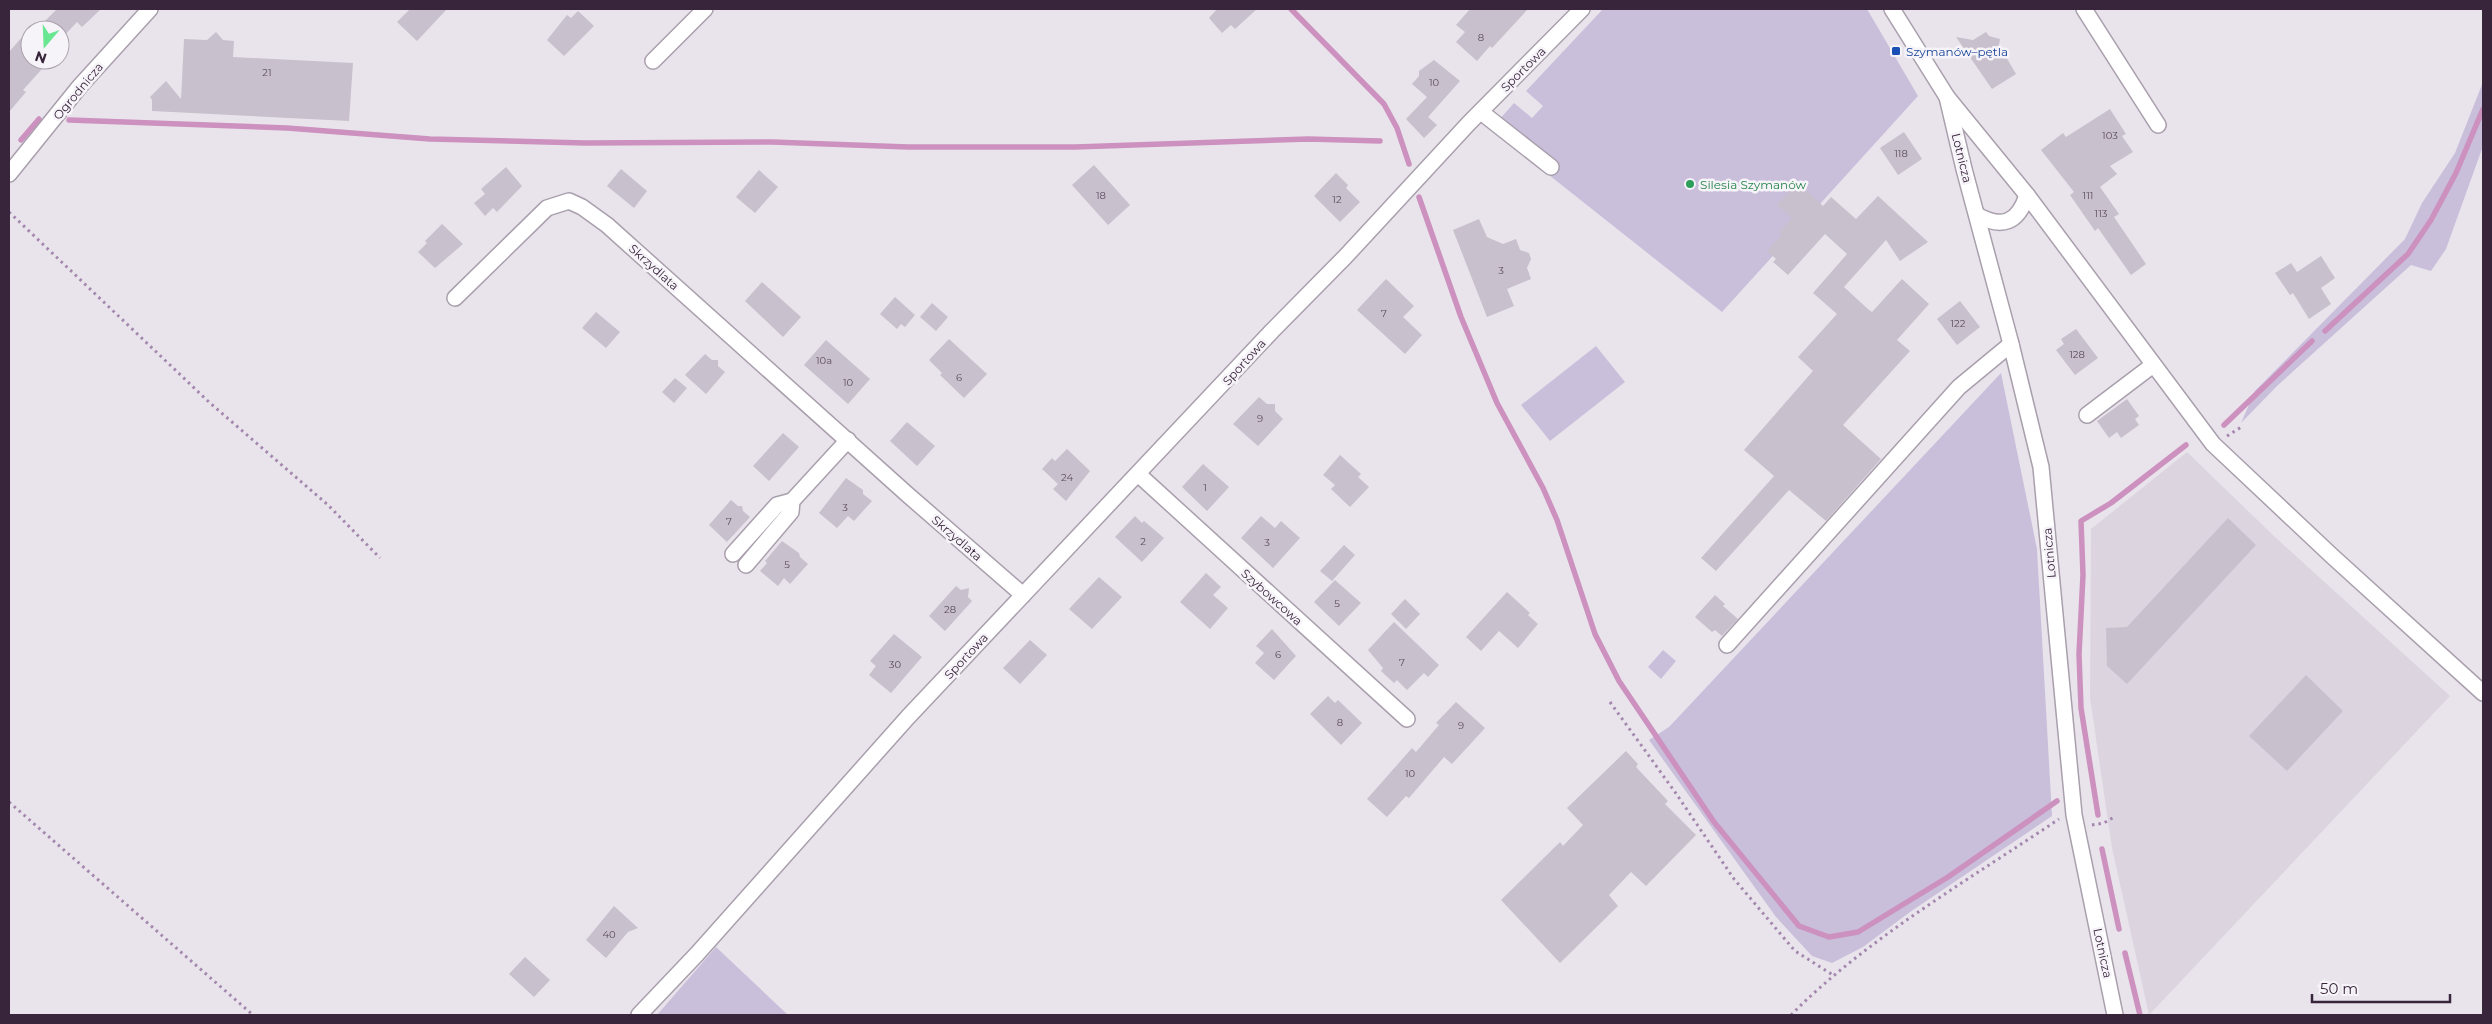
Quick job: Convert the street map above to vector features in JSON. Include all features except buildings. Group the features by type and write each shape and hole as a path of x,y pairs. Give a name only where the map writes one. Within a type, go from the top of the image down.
{"street":[{"name":"Ogrodnicza","path":"9,174 80,86 150,9"},
{"path":"653,61 705,9"},
{"name":"Sportowa","path":"639,1015 697,954 908,717 1481,112 1582,9"},
{"name":"Lotnicza","path":"1892,9 1947,97 2027,195 2213,444 2339,563 2483,693"},
{"path":"2084,9 2158,126"},
{"name":"Lotnicza","path":"1947,97 2041,467 2075,821 2116,1015"},
{"path":"1481,112 1551,167"},
{"path":"1977,215 1989,222 2000,223 2010,220 2018,214 2027,195"},
{"name":"Skrzydlata","path":"455,298 547,208 569,201 582,207 607,225 1023,595"},
{"path":"1727,645 1959,387 2011,344"},
{"path":"2087,415 2154,365"},
{"path":"733,554 777,505 792,501 848,440"},
{"name":"Szybowcowa","path":"1138,474 1406,719"},
{"path":"746,565 791,512 792,501"}],"path":[{"path":"9,212 210,402 328,504 380,558"},
{"path":"1610,702 1675,792 1734,879 1795,951 1833,975"},
{"path":"9,802 253,1015"},
{"path":"1791,1015 1833,975 1890,933 2060,818 2104,823 2114,817"}],"shaded area":[{"path":"1603,9 1867,9 1918,96 1722,312 1491,129 1514,103 1532,118 1543,106 1526,91"},
{"path":"2483,82 2483,146 2446,249 2431,271 2411,265 2277,386 2241,423 2255,391 2405,239 2422,203 2455,153"},
{"path":"1596,346 1625,382 1550,441 1521,405"},
{"path":"2001,373 2037,549 2052,816 1910,912 1863,947 1832,963 1812,956 1776,917 1649,740 1669,727"},
{"path":"2187,452 2276,538 2450,696 2149,1015 2112,848 2090,698 2091,529"},
{"path":"1663,650 1676,661 1661,679 1648,667"},
{"path":"716,947 788,1015 657,1015"}],"waterway":[{"path":"1291,9 1384,104 1397,128 1409,164"},
{"path":"2325,331 2408,254 2431,220 2456,173 2483,109"},
{"path":"21,140 39,119"},
{"path":"69,120 287,128 430,139 585,143 772,142 908,147 1075,147 1308,139 1380,141"},
{"path":"1419,197 1461,317 1497,403 1543,488 1557,520 1595,634 1619,681 1714,822 1799,926 1829,937 1858,932 1948,877 2057,801"},
{"path":"2224,425 2312,341"},
{"path":"2098,815 2081,708 2079,654 2083,575 2081,521 2111,503 2186,445"},
{"path":"2102,849 2119,929"},
{"path":"2125,953 2140,1015"}],"place":[{"name":"Szymanów–pętla","path":"1896,51"},
{"name":"Silesia Szymanów","path":"1690,184"}]}
